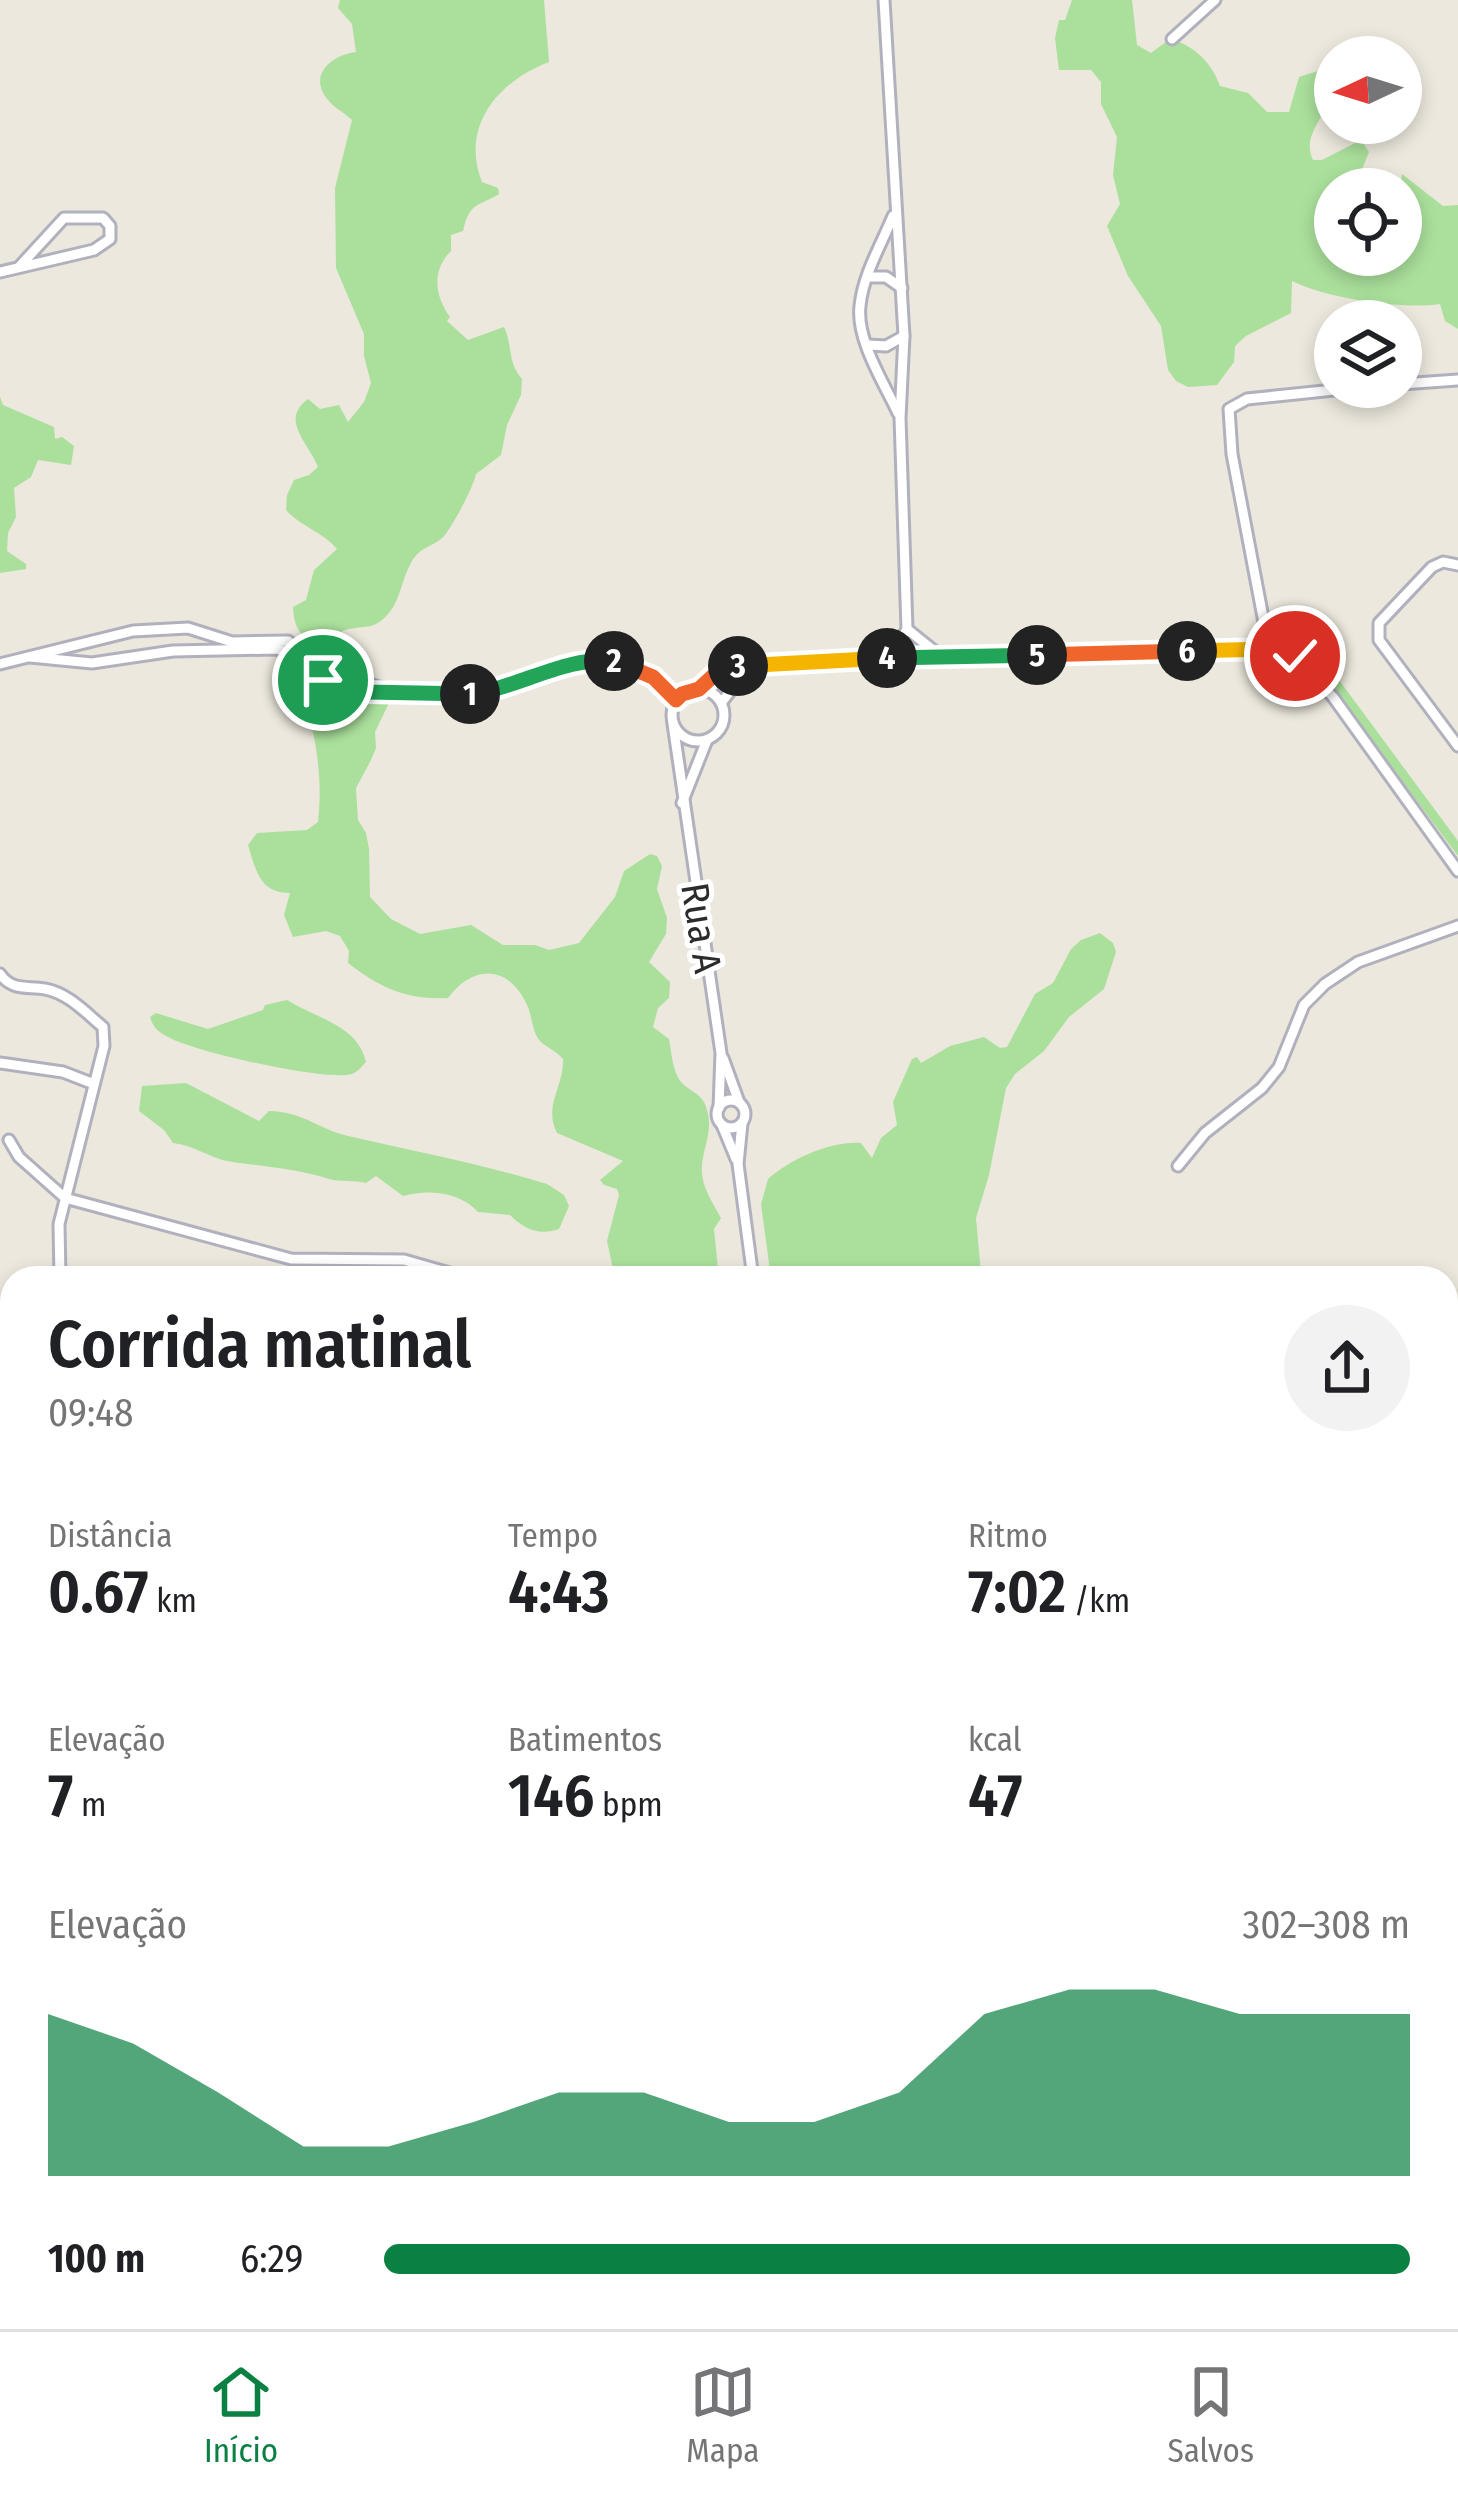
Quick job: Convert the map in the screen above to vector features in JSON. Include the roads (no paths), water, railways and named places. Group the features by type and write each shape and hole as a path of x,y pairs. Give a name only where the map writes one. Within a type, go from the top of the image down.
{"street":[{"path":"884,0 904,336 900,418 907,628 892,657"},
{"path":"1172,39 1214,0"},
{"path":"895,211 860,307 861,330 900,418"},
{"path":"0,272 94,250 110,239 110,226 103,218 64,218 19,267"},
{"path":"867,278 886,277 902,288"},
{"path":"868,346 886,346 904,336"},
{"path":"1422,383 1458,380"},
{"path":"1269,649 1232,454 1229,409 1247,399 1314,392"},
{"path":"1454,563 1432,567 1379,622 1378,631 1379,640 1458,746"},
{"path":"0,664 133,631 188,628 232,642 288,641 329,671 390,691"},
{"path":"907,628 943,658"},
{"path":"133,631 137,656"},
{"path":"30,657 92,663 172,651 274,649 285,650 323,680 346,689 473,694 508,688 574,662 599,660 624,662 653,677 676,700"},
{"path":"707,740 691,741 673,724 676,700 699,689 724,666 892,657 1269,649 1295,656 1333,697 1458,871"},
{"path":"682,803 707,740 720,729 721,703 751,665"},
{"path":"699,689 721,703"},
{"name":"Rua A","path":"673,724 721,1053 720,1122 738,1164"},
{"path":"1178,1166 1205,1132 1262,1088 1279,1067 1304,1006 1325,984 1358,962 1458,926"},
{"path":"0,974 14,987 63,995 104,1027 104,1046 59,1224 60,1266"},
{"name":"Rua A","path":"721,1053 745,1110 738,1164 751,1266"},
{"path":"0,1063 63,1072 94,1084"},
{"path":"719,1108 725,1101 739,1102"},
{"path":"720,1122 733,1128 742,1124"},
{"path":"9,1140 19,1156 65,1198 291,1259 404,1260 425,1266"}]}
